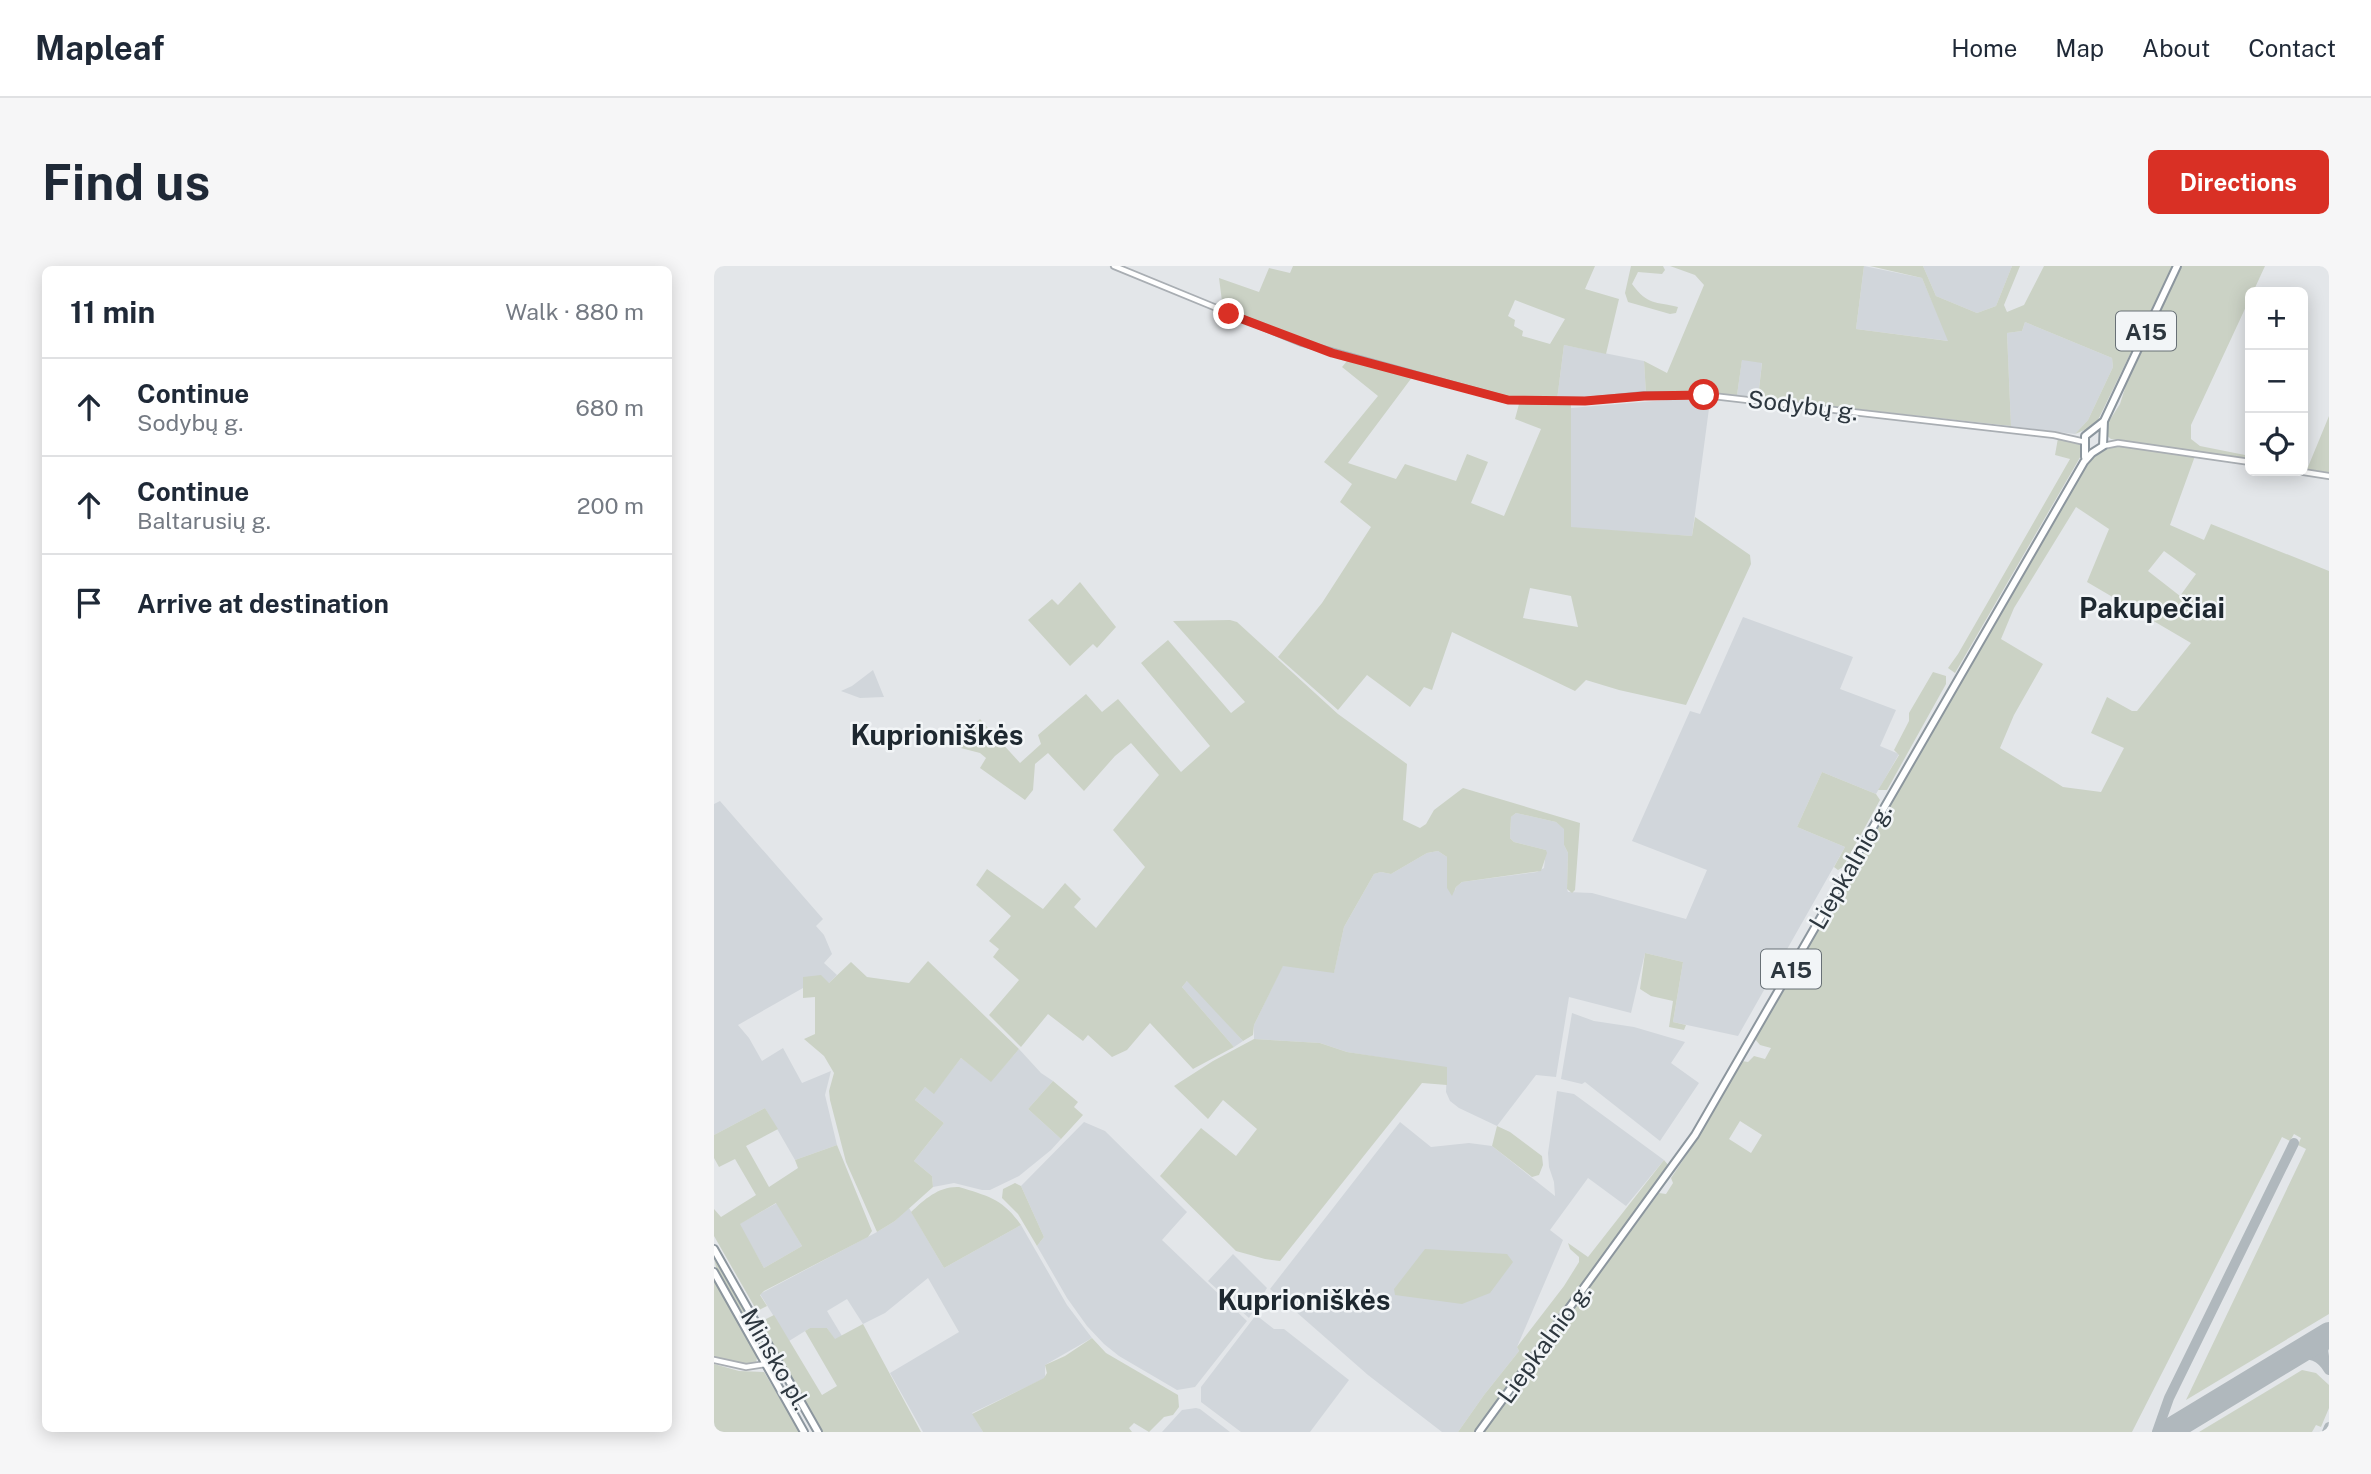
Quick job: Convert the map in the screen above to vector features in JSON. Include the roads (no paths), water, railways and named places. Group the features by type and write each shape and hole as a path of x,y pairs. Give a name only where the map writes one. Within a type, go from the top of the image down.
{"highway":[{"name":"A15","path":"2104,421 2177,266"},
{"path":"2084,462 2086,441 2104,421"},
{"path":"2084,462 2103,446 2104,421"},
{"path":"2095,430 2104,436"},
{"path":"2086,441 2095,450"},
{"name":"Liepkalnio g.","path":"1479,1432 1695,1135 2084,462"},
{"name":"Minsko pl.","path":"714,1249 818,1432"},
{"name":"Minsko pl.","path":"714,1272 804,1432"},
{"path":"766,1364 771,1362 781,1367"}],"main road":[{"name":"Sodybų g.","path":"1114,266 1281,335 1332,353 1508,400 1573,401 1657,395 1712,395 2086,441"},
{"path":"2104,436 2119,443 2245,462"},
{"path":"2103,446 2119,443"},
{"path":"2308,473 2329,476"},
{"path":"714,1360 746,1367 766,1364"}],"district":[{"name":"Pakupečiai","path":"2152,607"},
{"name":"Kuprioniškės","path":"937,734"},
{"name":"Kuprioniškės","path":"1304,1299"}]}
